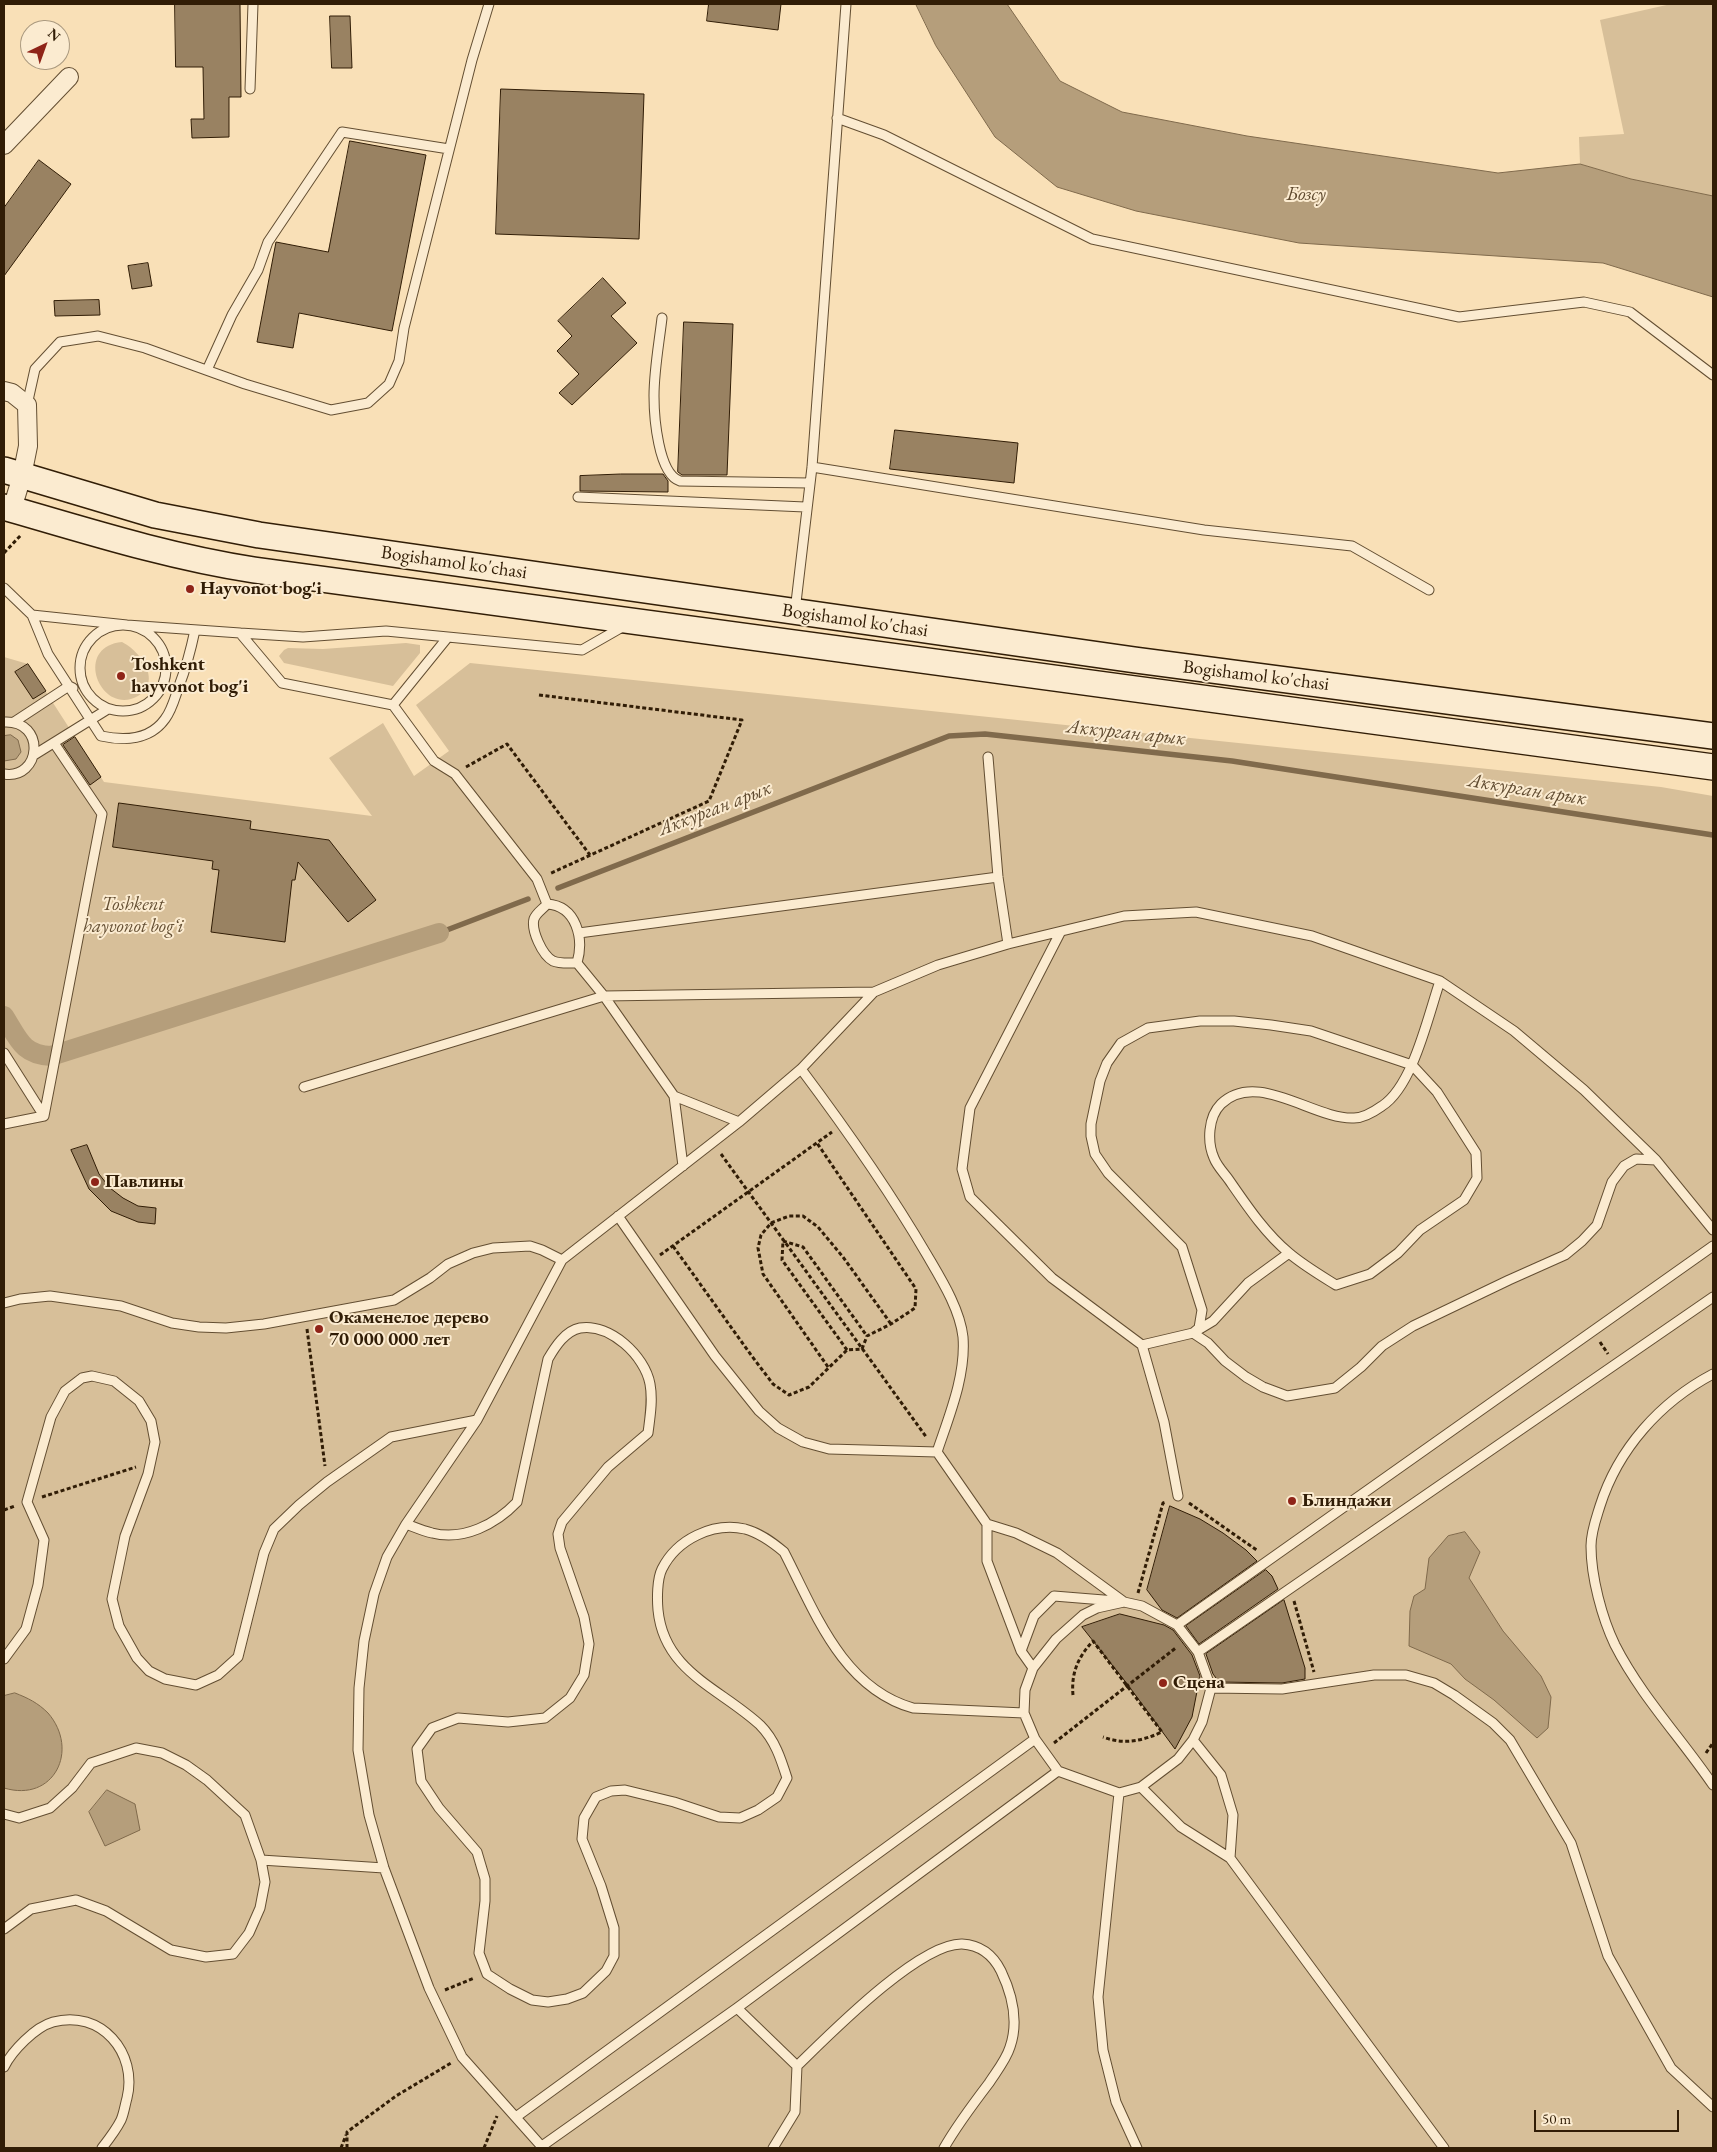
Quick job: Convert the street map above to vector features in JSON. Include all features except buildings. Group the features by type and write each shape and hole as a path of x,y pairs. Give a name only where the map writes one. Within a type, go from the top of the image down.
{"main road":[{"name":"Bogishamol ko'chasi","path":"13,473 155,515 209,527 1135,660 1713,736"},
{"name":"Bogishamol ko'chasi","path":"8,508 161,552 208,563 1132,690 1713,767"},
{"path":"1132,690 1126,681 1124,673 1128,665 1135,660"},
{"path":"1591,750 1599,744 1604,735 1601,726 1595,720"}],"street":[{"path":"4,145 69,77"},
{"path":"4,391 12,393 27,405 28,446 13,473 8,508"}],"lane":[{"path":"250,89 253,4"},
{"path":"27,405 35,368 60,342 98,336 145,348 331,410 368,403 389,384 400,361 404,328 449,149 489,4"},
{"path":"795,612 808,483 812,467 846,4"},
{"path":"837,118 884,135 1092,239 1459,317 1584,302 1630,312 1713,376"},
{"path":"207,370 232,315 258,270 268,242 342,132 449,149"},
{"path":"662,318 654,396 660,452 667,469 674,479 680,481 808,483"},
{"path":"812,467 1204,530 1352,546 1429,590"},
{"path":"578,497 806,507"},
{"path":"4,588 32,615 48,654 101,736 118,740 133,739 148,733 165,720 188,660 195,630"},
{"path":"32,615 127,625 303,637 386,631 582,650 632,622"},
{"path":"127,625 140,628 160,646 165,658 166,672 163,685 156,696 146,705 134,710 121,712 108,709 96,702 87,692 81,680 79,666 86,646 100,631 113,626 127,625"},
{"path":"240,634 282,683 393,705 434,761 455,774 537,879 547,904"},
{"path":"393,705 448,637"},
{"path":"69,686 87,692"},
{"path":"14,722 69,686"},
{"path":"4,774 16,773 24,769 34,756 108,709"},
{"path":"4,722 14,722 22,725 33,738 34,756"},
{"path":"44,1116 102,814 54,743"},
{"path":"988,757 998,878 1008,944"},
{"path":"579,933 998,878"},
{"path":"547,904 558,905 567,912 579,933 581,948 577,963"},
{"path":"547,904 535,917 533,926 544,951 552,960 560,963 577,963"},
{"path":"304,1087 604,996 874,992 938,965 1008,944 1060,933 1124,916 1196,912 1312,936 1440,981 1521,1037 1584,1090 1656,1160 1713,1230"},
{"path":"1060,933 970,1108 962,1169 970,1197 1052,1278 1142,1345 1164,1422 1178,1496"},
{"path":"577,963 604,996 674,1096 683,1166"},
{"path":"1193,1333 1199,1328 1202,1310 1182,1247 1108,1173 1092,1148 1091,1124 1096,1095 1107,1063 1115,1050 1128,1038 1148,1028 1200,1021 1234,1021 1311,1031 1412,1065 1436,1092 1476,1153 1477,1178 1464,1200 1420,1230 1398,1253 1370,1274 1336,1285 1289,1253 1261,1224 1214,1158 1210,1129 1215,1112 1229,1098 1249,1091 1298,1102 1343,1117 1356,1118 1383,1106 1395,1095 1412,1065 1440,981"},
{"path":"874,992 801,1069 713,1143 562,1260 477,1420 406,1524 387,1557 374,1594 364,1641 359,1688 358,1750 369,1815 384,1868 433,1995 462,2057 502,2106 516,2117 542,2147 737,2008 1058,1771"},
{"path":"4,1053 44,1116"},
{"path":"801,1069 842,1124 906,1220 950,1299 962,1328 961,1370 937,1452"},
{"path":"674,1096 739,1122"},
{"path":"4,1124 44,1116"},
{"path":"1193,1333 1208,1343 1232,1366 1263,1387 1287,1396 1335,1388 1361,1367 1382,1346 1413,1326 1565,1255 1597,1225 1612,1182 1624,1166 1636,1159 1656,1160"},
{"path":"618,1216 721,1363 759,1411 778,1428 802,1442 828,1449 937,1452"},
{"path":"4,1303 20,1299 50,1296 121,1306 172,1323 226,1328 264,1324 394,1300 430,1278 448,1264 473,1253 493,1248 530,1246 562,1260"},
{"path":"1177,1625 1713,1246"},
{"path":"1142,1345 1193,1333 1213,1321 1248,1283 1289,1253"},
{"path":"1198,1652 1713,1297"},
{"path":"406,1524 434,1534 466,1534 492,1523 506,1514 517,1502 548,1359 557,1344 569,1333 580,1328 604,1330 629,1349 643,1365 650,1382 651,1400 648,1433 608,1467 562,1522 558,1534 560,1548 584,1617 589,1644 584,1675 570,1698 545,1718 508,1722 458,1718 432,1728 417,1749 421,1781 439,1808 477,1852 485,1879 485,1901 478,1952 487,1974 532,2000 548,2002 567,1999 583,1993 606,1971 614,1956 614,1928 601,1886 582,1839 584,1818 596,1797 611,1791 625,1790 674,1802 719,1817 740,1818 758,1810 777,1797 788,1778 777,1748 760,1726 689,1672 674,1656 664,1636 658,1610 659,1584 662,1570 682,1546 695,1536 715,1528 733,1527 753,1532 772,1542 784,1552 837,1652 857,1676 896,1703 914,1708 1024,1713"},
{"path":"1713,1374 1687,1389 1668,1404 1651,1421 1618,1463 1607,1483 1594,1524 1591,1546 1601,1607 1615,1645 1648,1699 1713,1785"},
{"path":"4,1658 26,1629 38,1585 44,1540 27,1502 51,1417 66,1391 82,1378 92,1376 114,1381 139,1401 151,1420 155,1442 152,1462 125,1536 112,1599 119,1626 137,1658 149,1671 165,1679 196,1685 218,1675 238,1657 264,1553 274,1529 299,1505 327,1482 392,1437 477,1420"},
{"path":"937,1452 987,1524 987,1560 1021,1651 1033,1668"},
{"path":"987,1524 1016,1532 1057,1553 1124,1602"},
{"path":"1021,1651 1034,1616 1054,1596 1124,1602 1135,1604 1177,1625 1198,1652 1211,1688 1202,1722 1193,1740 1178,1759 1141,1787 1119,1793 1058,1771 1035,1738 1024,1713 1025,1690 1033,1668 1056,1639 1083,1615 1097,1608 1124,1602"},
{"path":"1211,1688 1282,1689 1374,1675 1406,1675 1434,1683 1454,1694 1493,1724 1510,1740 1571,1843 1608,1956 1671,2068 1713,2107"},
{"path":"516,2117 1035,1738"},
{"path":"1193,1740 1221,1775 1232,1815 1230,1858"},
{"path":"4,1814 19,1818 50,1808 72,1788 91,1763 136,1748 162,1753 186,1765 207,1780 245,1815 262,1860 265,1882 260,1908 250,1933 233,1954 206,1957 171,1950 106,1911 76,1900 31,1909 4,1929"},
{"path":"1141,1787 1181,1827 1230,1858 1444,2148"},
{"path":"1119,1793 1098,1997 1103,2050 1116,2102 1138,2148"},
{"path":"262,1860 384,1868"},
{"path":"773,2148 796,2112 797,2066 899,1974 922,1959 947,1947 962,1944 978,1947 989,1954 999,1968 1006,1983 1014,2014 1010,2047 1003,2062 944,2148"},
{"path":"737,2008 797,2066"},
{"path":"4,2067 10,2056 29,2036 52,2022 69,2019 87,2022 103,2028 115,2040 124,2054 129,2070 130,2086 122,2118 102,2148"}],"path":[{"path":"537,879 709,801 742,720 539,695"},
{"path":"455,774 507,744 590,855"},
{"path":"651,1262 842,1124"},
{"path":"713,1143 937,1452"},
{"path":"817,1143 916,1289 915,1308 891,1324 867,1336 862,1348"},
{"path":"828,1367 763,1274 758,1248 761,1235 771,1223 789,1216 803,1216 818,1227 843,1257 891,1324"},
{"path":"783,1242 802,1247 867,1336"},
{"path":"783,1242 782,1260 847,1350"},
{"path":"673,1246 751,1356 773,1384 789,1395 809,1387 847,1350 862,1348"},
{"path":"305,1317 327,1482"},
{"path":"1592,1332 1615,1365"},
{"path":"4,1510 152,1462"},
{"path":"1135,1604 1163,1502 1178,1496"},
{"path":"1044,1751 1188,1638"},
{"path":"1072,1695 1074,1670 1082,1652 1093,1641 1162,1732 1147,1739 1128,1742 1114,1741 1103,1737"},
{"path":"433,1995 461,1982 487,1974"},
{"path":"341,2148 347,2132 396,2096 462,2057"},
{"path":"484,2148 502,2106"},
{"path":"347,2132 347,2148"}],"green space":[{"path":"1671,4 1713,4 1713,196 1631,179 1580,164 1579,137 1624,134 1600,20"},
{"path":"122,642 142,659 149,675 149,682 145,690 138,696 125,700 113,697 103,689 97,679 95,667 98,656 107,647"},
{"path":"406,643 420,645 420,653 393,686 284,663 279,656 288,648 323,649"},
{"name":"Toshkent hayvonot bogʻi","path":"4,657 28,664 104,782 372,816 329,758 383,723 414,776 449,751 416,705 470,663 1661,787 1713,796 1713,2148 4,2148"}],"water":[{"name":"Бозсу","path":"916,4 1007,4 1060,81 1122,112 1247,136 1498,173 1580,164 1631,179 1713,196 1713,297 1603,263 1299,243 1136,211 1057,187 995,137 936,46"},
{"path":"11,735 18,740 21,752 16,759 4,761 4,736"},
{"path":"1465,1532 1480,1552 1469,1578 1503,1631 1541,1676 1551,1697 1548,1728 1537,1738 1494,1700 1465,1679 1451,1664 1409,1646 1410,1611 1414,1596 1425,1589 1429,1558 1448,1536"},
{"path":"15,1693 33,1701 48,1713 57,1727 62,1742 61,1757 57,1770 48,1781 36,1788 22,1791 4,1788 4,1696"},
{"path":"107,1790 135,1804 140,1830 105,1846 89,1812"}],"waterway":[{"name":"Аккурган арык","path":"558,888 949,736 985,734 1232,761 1713,835"},
{"name":"Аккурган арык","path":"439,933 528,899"},
{"path":"4,1016 17,1038 27,1049 41,1055 51,1056 439,933"}],"place":[{"name":"Hayvonot bog'i","path":"190,589"},
{"name":"Toshkent hayvonot bog'i","path":"121,676"},
{"name":"Павлины","path":"95,1182"},
{"name":"Окаменелое дерево 70 000 000 лет","path":"319,1329"},
{"name":"Блиндажи","path":"1292,1501"},
{"name":"Сцена","path":"1163,1683"}]}
